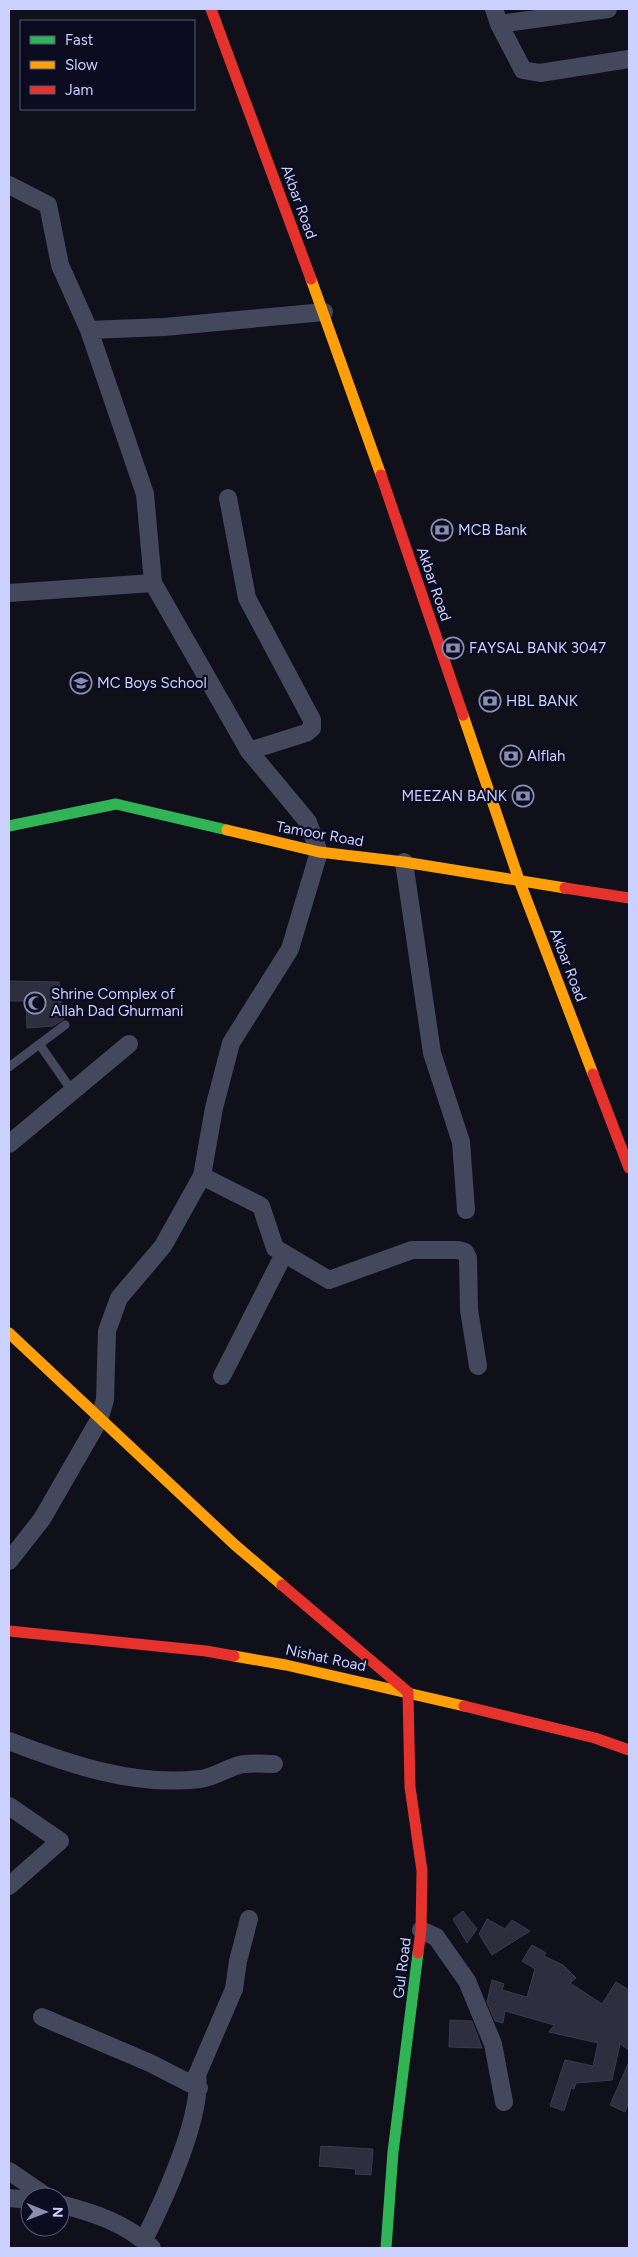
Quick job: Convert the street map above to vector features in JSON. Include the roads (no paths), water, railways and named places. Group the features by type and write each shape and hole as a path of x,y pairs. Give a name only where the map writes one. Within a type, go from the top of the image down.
{"street":[{"name":"Akbar Road","path":"211,9 324,312 519,880 629,1168"},
{"path":"608,9 496,16 523,70 540,73 629,59"},
{"path":"9,185 48,205 60,265 89,330 145,494 153,583 249,751 308,822 319,852 290,949 230,1043 214,1108 202,1176 163,1246 119,1298 107,1331 105,1400 99,1420 42,1519 9,1561"},
{"path":"89,330 164,327 324,312"},
{"path":"228,498 247,598 312,720 312,728 306,733 249,751"},
{"path":"9,593 153,583"},
{"name":"Tamoor Road","path":"9,826 116,804 319,852 404,862 629,898"},
{"path":"404,862 432,1052 461,1142 466,1210"},
{"path":"9,1144 129,1044"},
{"path":"202,1176 261,1206 275,1248 329,1280 412,1250 458,1250 465,1252 468,1258 468,1310 478,1366"},
{"path":"222,1376 284,1254"},
{"path":"9,1333 99,1420 235,1545 408,1692"},
{"name":"Nishat Road","path":"9,1631 206,1651 286,1664 595,1738 629,1750"},
{"name":"Gul Road","path":"386,2248 393,2152 421,1930 422,1871 410,1786 408,1692"},
{"path":"9,1741 39,1753 104,1772 150,1780 201,1779 238,1765 274,1764"},
{"path":"9,1806 60,1842 9,1886"},
{"path":"70,2206 100,2214 148,2244 184,2148 199,2088 196,2075 234,1989 238,1961 249,1919"},
{"path":"421,1930 436,1937 467,1981 493,2044 504,2102"},
{"path":"42,2017 150,2064 199,2088"},
{"path":"9,2171 33,2187"}],"lane":[{"path":"9,1067 65,1025"},
{"path":"40,1045 72,1092"}],"place":[{"name":"MCB Bank","path":"442,530"},
{"name":"FAYSAL BANK 3047","path":"453,648"},
{"name":"MC Boys School","path":"81,683"},
{"name":"HBL BANK","path":"490,701"},
{"name":"Alflah","path":"511,756"},
{"name":"MEEZAN BANK","path":"523,796"},
{"name":"Shrine Complex of Allah Dad Ghurmani","path":"35,1003"}]}
